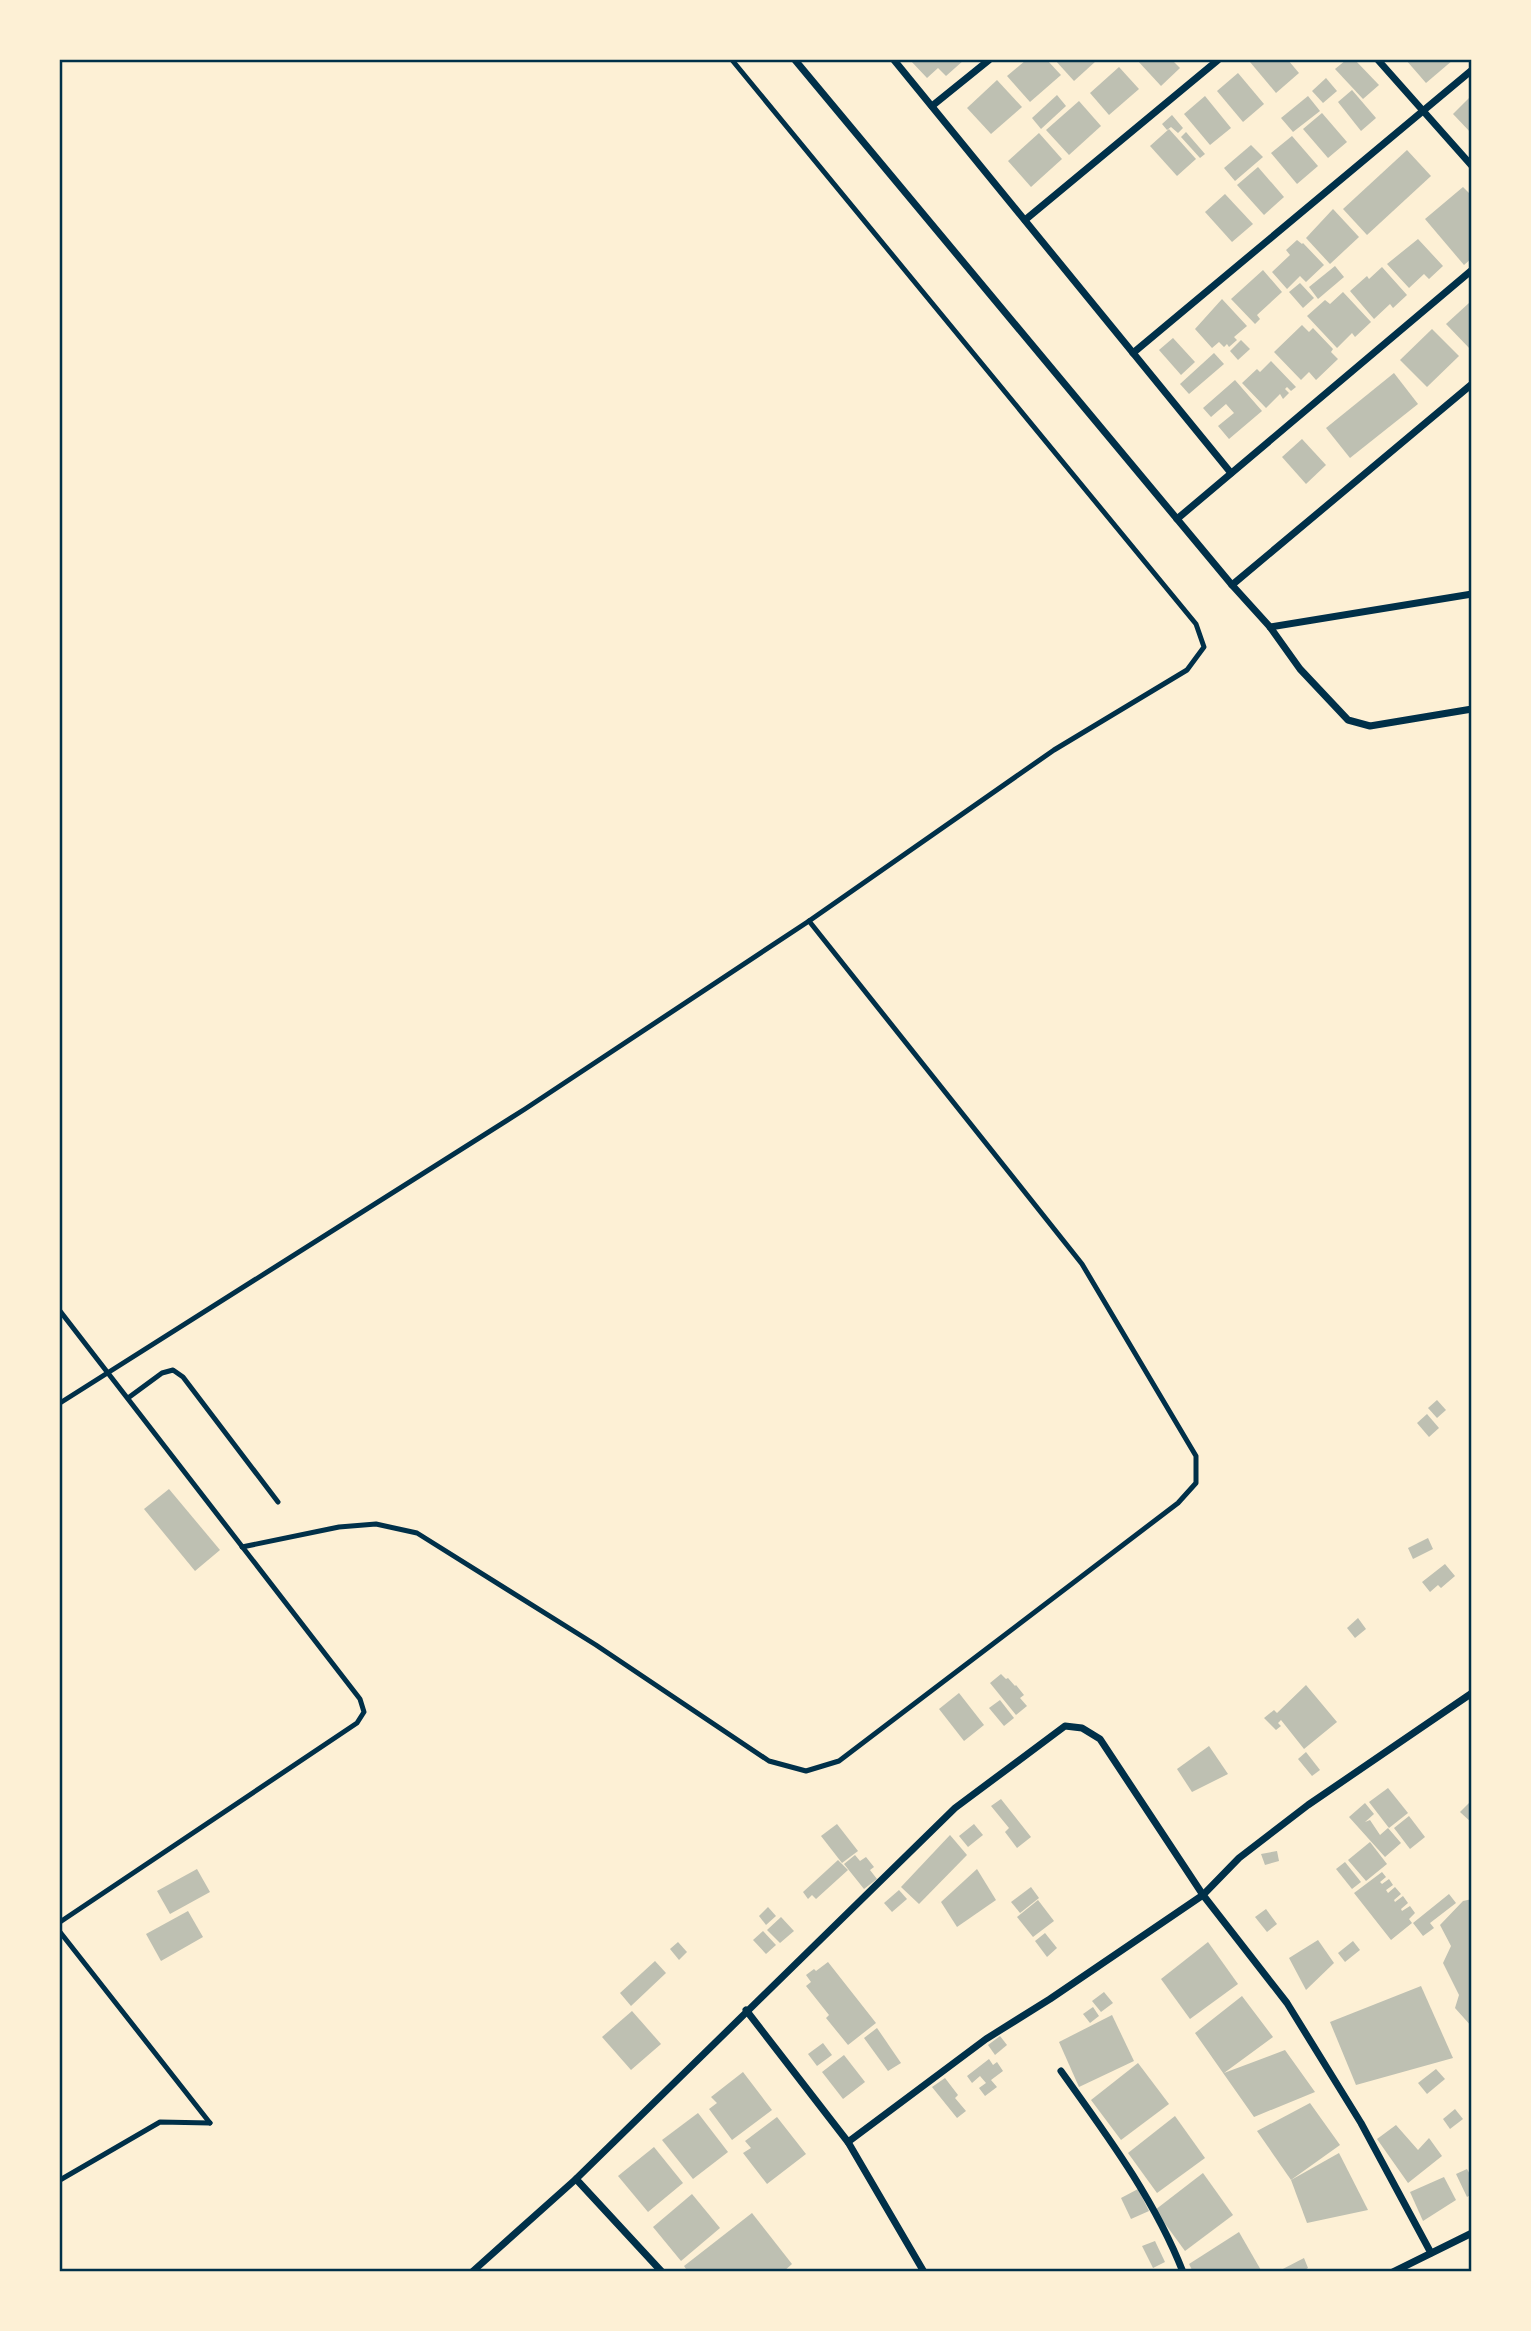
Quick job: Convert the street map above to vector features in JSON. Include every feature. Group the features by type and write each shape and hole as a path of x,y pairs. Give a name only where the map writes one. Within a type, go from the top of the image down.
{"street":[{"path":"795,60 1232,585 1270,627 1300,669 1348,720 1370,726 1472,709"},
{"path":"894,60 1231,473"},
{"path":"932,106 989,60"},
{"path":"1025,220 1218,60"},
{"path":"1378,60 1422,113 1472,166"},
{"path":"1133,353 1472,70"},
{"path":"1177,519 1472,270"},
{"path":"1232,585 1472,384"},
{"path":"1270,627 1472,594"},
{"path":"848,2142 986,2039 1203,1895 1239,1858 1308,1805 1472,1693"},
{"path":"472,2272 576,2179 955,1808 1065,1726 1082,1728 1100,1739 1203,1895 1287,2003 1361,2123 1432,2253"},
{"path":"746,2010 848,2142 924,2272"},
{"path":"1061,2071 1120,2153 1174,2249 1183,2272"},
{"path":"576,2179 662,2272"},
{"path":"1393,2272 1472,2233"}],"lane":[{"path":"60,1403 525,1109 809,921 1054,750 1187,670 1203,647 1196,624 732,60"},
{"path":"242,1547 339,1527 376,1524 417,1533 596,1645 769,1761 806,1771 839,1761 1178,1503 1196,1483 1196,1456 1082,1264 809,921"},
{"path":"60,1311 360,1699 364,1712 357,1724 60,1922"},
{"path":"128,1398 162,1373 173,1370 183,1377 278,1502"},
{"path":"60,1932 210,2123 160,2122 60,2179"}],"building":[{"path":"910,60 964,60 946,76 938,68 927,78"},
{"path":"1026,60 1047,60 1061,75 1030,102 1007,76"},
{"path":"1055,60 1095,60 1096,61 1074,81"},
{"path":"1137,60 1172,60 1180,68 1161,86"},
{"path":"1288,60 1299,73 1276,93 1250,62"},
{"path":"1346,60 1355,60 1379,85 1363,99 1335,69"},
{"path":"1406,60 1453,60 1426,83"},
{"path":"1119,67 1139,89 1109,115 1090,93"},
{"path":"1238,73 1264,104 1243,122 1217,91"},
{"path":"1326,78 1337,91 1323,103 1312,91"},
{"path":"997,80 1022,107 991,134 967,108"},
{"path":"1352,90 1376,118 1361,131 1338,102"},
{"path":"1057,95 1066,106 1041,129 1032,118"},
{"path":"1472,95 1472,134 1453,114"},
{"path":"1205,96 1231,128 1210,145 1184,114"},
{"path":"1308,96 1320,111 1293,132 1281,118"},
{"path":"1079,101 1101,126 1069,155 1046,130"},
{"path":"1322,113 1347,142 1328,158 1303,129"},
{"path":"1172,115 1183,128 1178,133 1171,127 1167,130 1162,124"},
{"path":"1169,129 1196,159 1177,176 1150,146"},
{"path":"1186,132 1205,154 1200,158 1181,137"},
{"path":"1039,133 1062,159 1031,187 1008,161"},
{"path":"1292,136 1318,166 1297,184 1271,153"},
{"path":"1251,145 1263,157 1235,181 1224,168"},
{"path":"1407,150 1431,176 1367,235 1343,209"},
{"path":"1258,167 1284,197 1264,215 1237,185"},
{"path":"1463,187 1472,196 1472,258 1464,265 1425,219"},
{"path":"1225,194 1253,224 1232,242 1205,212"},
{"path":"1333,209 1359,237 1330,264 1306,238"},
{"path":"1418,239 1443,266 1429,279 1424,274 1409,288 1387,264"},
{"path":"1297,240 1324,265 1306,282 1300,276 1287,289 1272,272 1290,255 1286,250"},
{"path":"1335,266 1344,277 1318,299 1309,287"},
{"path":"1382,267 1407,295 1393,308 1390,304 1374,319 1350,291"},
{"path":"1263,270 1282,292 1257,315 1260,319 1255,324 1231,299"},
{"path":"1300,283 1314,298 1303,308 1289,292"},
{"path":"1343,292 1371,322 1355,337 1352,333 1337,348 1307,316 1325,300 1330,304"},
{"path":"1222,299 1247,326 1234,337 1237,340 1229,347 1227,344 1224,347 1219,342 1212,348 1195,329"},
{"path":"1469,303 1472,306 1472,351 1446,324"},
{"path":"1302,325 1309,332 1313,328 1333,349 1331,352 1338,359 1316,380 1309,372 1301,380 1274,352"},
{"path":"1432,329 1459,356 1427,387 1400,360"},
{"path":"1173,338 1195,362 1181,375 1159,350"},
{"path":"1241,340 1250,349 1238,360 1230,351"},
{"path":"1214,353 1224,364 1189,394 1180,384"},
{"path":"1271,361 1296,387 1291,391 1287,387 1285,389 1289,393 1283,399 1280,394 1266,408 1242,383 1257,369 1260,372"},
{"path":"1394,373 1418,404 1350,458 1326,428"},
{"path":"1235,380 1262,411 1229,439 1218,426 1234,413 1226,404 1211,417 1203,408"},
{"path":"1302,439 1326,465 1306,484 1282,457"},
{"path":"1437,1400 1446,1410 1437,1418 1428,1408"},
{"path":"1427,1414 1439,1428 1429,1437 1417,1423"},
{"path":"169,1489 220,1550 195,1571 144,1509"},
{"path":"1428,1538 1433,1549 1413,1559 1408,1548"},
{"path":"1445,1564 1455,1576 1441,1588 1438,1585 1430,1592 1422,1582"},
{"path":"1358,1618 1366,1629 1355,1638 1347,1628"},
{"path":"1001,1674 1024,1695 1020,1698 1027,1706 1016,1715 990,1683"},
{"path":"1306,1685 1337,1722 1304,1749 1281,1720 1278,1723 1281,1726 1276,1730 1264,1718 1274,1710 1277,1713"},
{"path":"959,1693 984,1725 964,1741 939,1709"},
{"path":"1000,1700 1014,1718 1004,1726 989,1708"},
{"path":"1209,1746 1228,1774 1192,1792 1177,1769"},
{"path":"1306,1752 1320,1770 1312,1776 1298,1759"},
{"path":"1388,1788 1408,1813 1389,1828 1369,1802"},
{"path":"1001,1799 1031,1837 1017,1848 1005,1832 1009,1828 991,1806"},
{"path":"1472,1800 1472,1823 1460,1812"},
{"path":"1365,1803 1374,1814 1365,1822 1370,1820 1380,1835 1388,1828 1401,1843 1385,1857 1349,1817"},
{"path":"1409,1816 1425,1837 1410,1849 1394,1828"},
{"path":"837,1824 858,1851 842,1863 821,1836"},
{"path":"974,1824 983,1835 968,1847 959,1836"},
{"path":"950,1835 967,1855 919,1904 901,1887"},
{"path":"1370,1842 1387,1864 1366,1881 1348,1860"},
{"path":"1277,1851 1279,1861 1265,1865 1261,1854"},
{"path":"855,1855 860,1861 866,1857 874,1867 870,1870 877,1879 864,1889 844,1864"},
{"path":"838,1860 848,1870 816,1899 812,1895 808,1899 803,1892"},
{"path":"1345,1862 1361,1882 1352,1889 1336,1869"},
{"path":"197,1869 210,1892 170,1914 157,1891"},
{"path":"977,1869 996,1900 957,1927 941,1902"},
{"path":"1382,1872 1386,1877 1380,1882 1382,1884 1389,1879 1393,1885 1386,1890 1388,1893 1395,1887 1401,1894 1395,1902 1403,1896 1408,1903 1402,1911 1410,1906 1415,1913 1409,1919 1412,1923 1391,1940 1354,1893"},
{"path":"1031,1887 1039,1898 1020,1913 1011,1902"},
{"path":"899,1890 907,1899 892,1912 884,1903"},
{"path":"1449,1894 1456,1903 1430,1923 1434,1928 1423,1936 1413,1923"},
{"path":"1472,1899 1472,2027 1455,2008 1459,1995 1443,1963 1451,1946 1440,1925 1463,1901"},
{"path":"1038,1900 1054,1921 1033,1937 1017,1917"},
{"path":"768,1907 776,1916 766,1925 759,1916"},
{"path":"1266,1909 1277,1924 1267,1932 1255,1917"},
{"path":"188,1911 203,1937 161,1961 146,1934"},
{"path":"781,1917 794,1931 780,1943 767,1930"},
{"path":"763,1931 776,1945 766,1954 753,1940"},
{"path":"1045,1933 1057,1948 1047,1957 1035,1941"},
{"path":"1318,1940 1334,1963 1306,1990 1289,1958"},
{"path":"1353,1941 1360,1950 1345,1962 1338,1953"},
{"path":"678,1942 687,1952 679,1960 670,1949"},
{"path":"1208,1942 1238,1984 1190,2019 1161,1979"},
{"path":"655,1961 666,1973 631,2006 620,1993"},
{"path":"828,1962 876,2023 848,2045 826,2018 829,2015 806,1986 811,1982 806,1975"},
{"path":"1421,1986 1453,2058 1356,2085 1330,2022"},
{"path":"1104,1992 1113,2003 1101,2012 1092,2001"},
{"path":"1242,1996 1273,2037 1224,2073 1285,2050 1315,2092 1254,2117 1195,2033"},
{"path":"1093,2007 1099,2016 1090,2023 1083,2014"},
{"path":"632,2011 661,2044 631,2070 602,2037"},
{"path":"1112,2015 1134,2061 1079,2087 1059,2042"},
{"path":"877,2028 901,2063 888,2071 864,2038"},
{"path":"1000,2036 1007,2045 995,2055 988,2045"},
{"path":"823,2043 832,2055 817,2066 808,2054"},
{"path":"844,2055 865,2082 843,2099 822,2072"},
{"path":"989,2059 993,2065 997,2062 1003,2071 991,2080 997,2087 985,2096 979,2088 986,2083 980,2076 972,2083 967,2076"},
{"path":"1138,2063 1169,2104 1121,2140 1091,2100"},
{"path":"1436,2069 1445,2079 1427,2094 1418,2083"},
{"path":"743,2072 772,2110 732,2140 709,2109 717,2103 711,2097"},
{"path":"945,2078 958,2095 955,2098 966,2111 957,2118 932,2087"},
{"path":"1310,2103 1340,2145 1291,2180 1257,2131"},
{"path":"1455,2109 1463,2119 1450,2129 1443,2119"},
{"path":"698,2113 728,2152 693,2179 662,2140"},
{"path":"1175,2116 1205,2158 1157,2193 1128,2153"},
{"path":"777,2117 806,2154 767,2184 743,2153 751,2148 745,2141"},
{"path":"1396,2125 1418,2150 1429,2138 1442,2156 1408,2183 1377,2139"},
{"path":"654,2147 683,2183 648,2212 618,2176"},
{"path":"1339,2153 1368,2210 1307,2223 1291,2180"},
{"path":"1467,2169 1472,2178 1472,2194 1467,2197 1456,2174"},
{"path":"1203,2173 1233,2215 1185,2251 1155,2210"},
{"path":"1444,2177 1456,2200 1423,2221 1410,2192"},
{"path":"1138,2189 1149,2211 1131,2219 1121,2198"},
{"path":"692,2194 720,2228 681,2261 653,2227"},
{"path":"752,2213 792,2264 783,2272 688,2272 684,2266"},
{"path":"1239,2232 1262,2272 1193,2272 1189,2264"},
{"path":"1155,2241 1165,2262 1153,2268 1142,2246"},
{"path":"1304,2258 1308,2268 1302,2272 1277,2272"}]}
